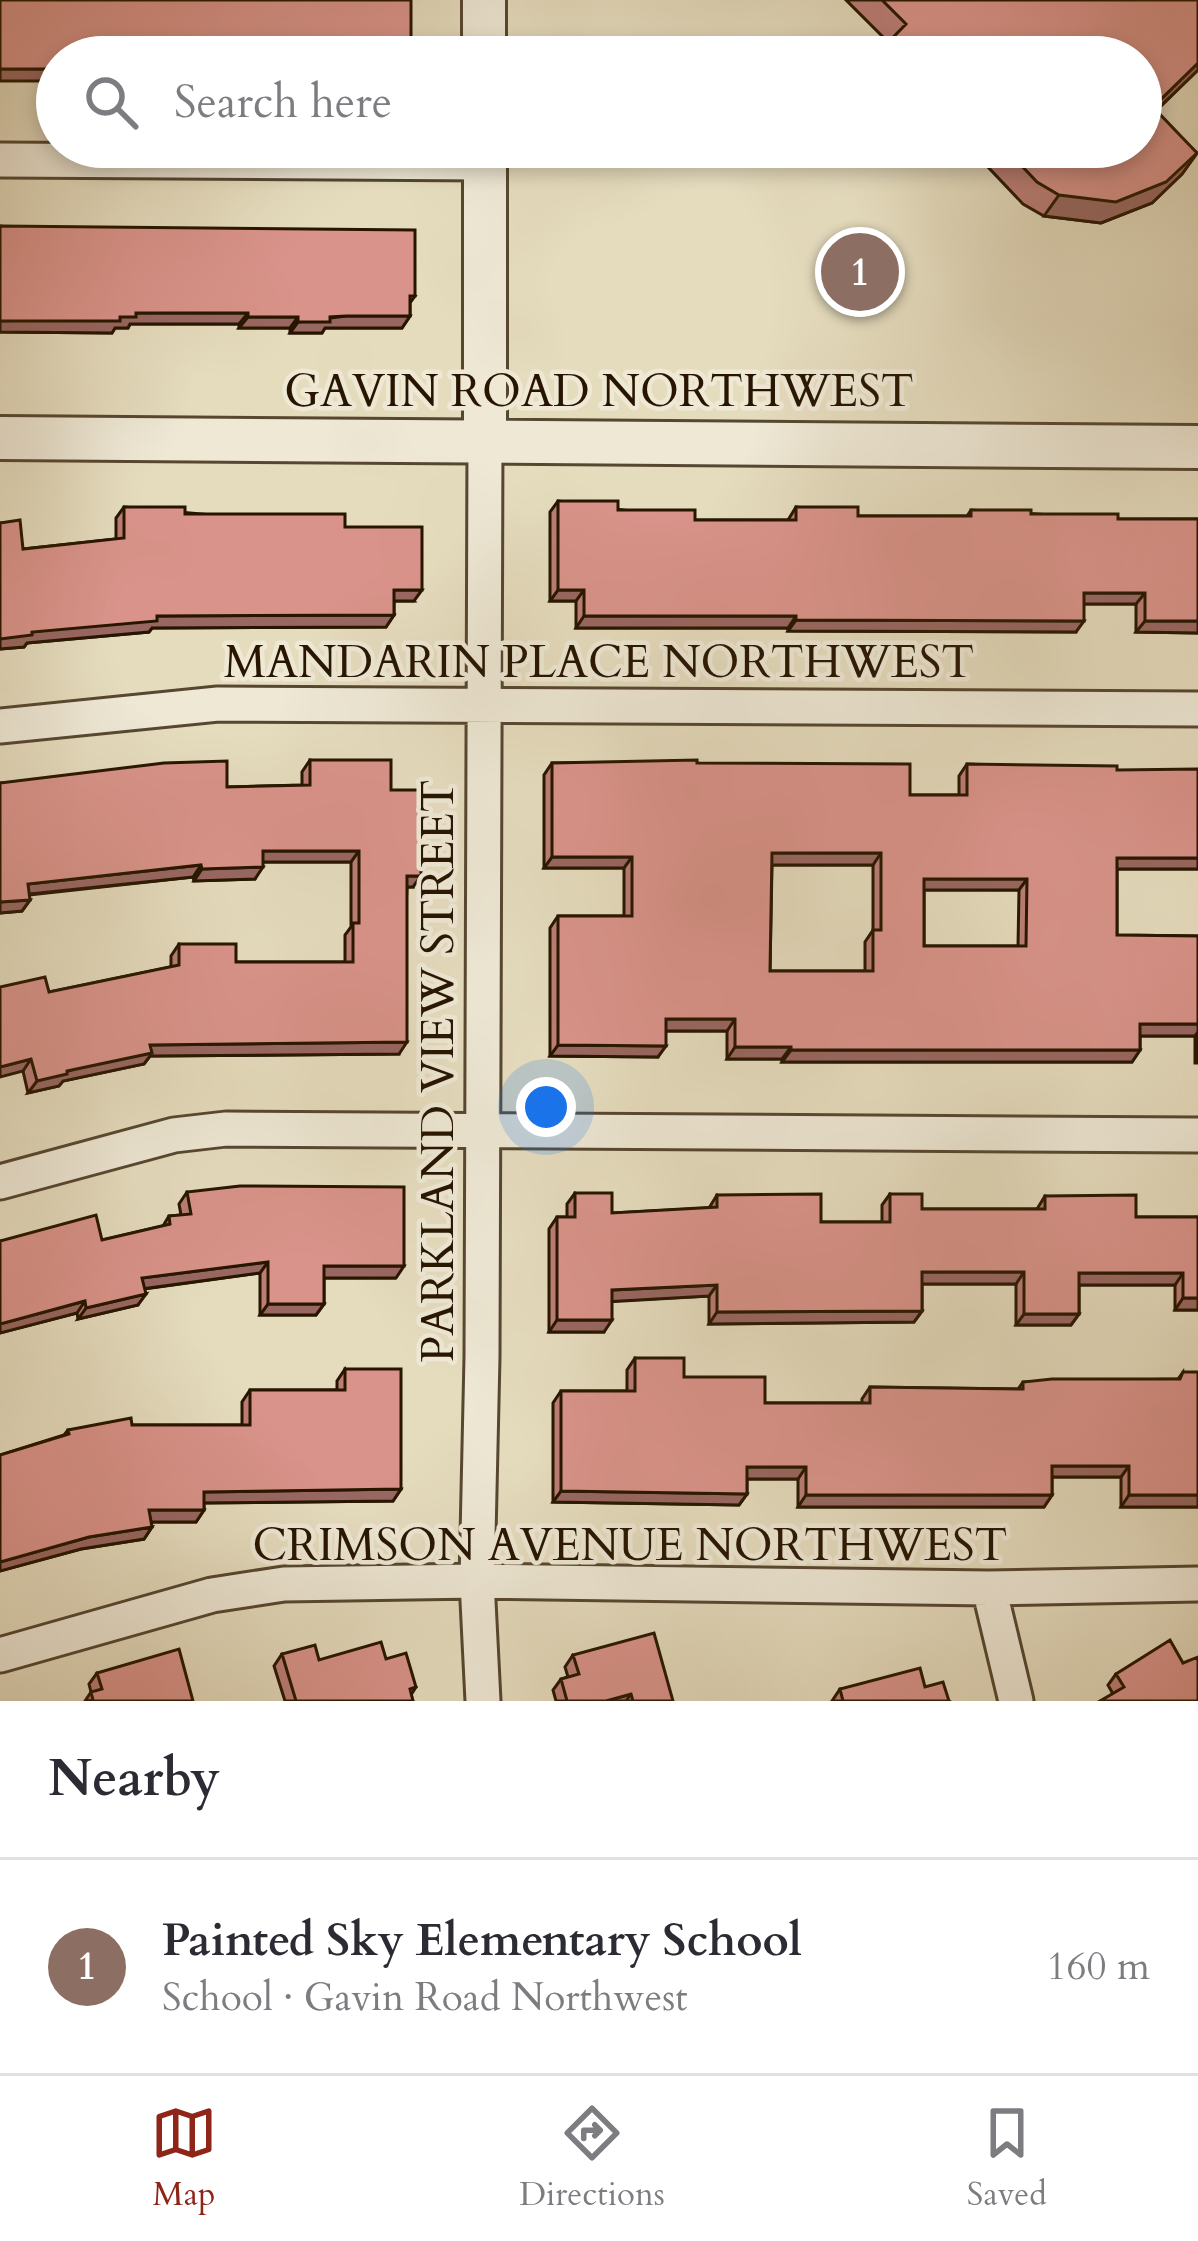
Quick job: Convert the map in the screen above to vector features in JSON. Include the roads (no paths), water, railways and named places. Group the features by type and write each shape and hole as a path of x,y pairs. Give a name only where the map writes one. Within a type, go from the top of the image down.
{"street":[{"path":"484,0 484,36"},
{"path":"0,160 36,160"},
{"path":"485,168 485,442"},
{"name":"GAVIN ROAD NORTHWEST","path":"0,438 1198,447"},
{"name":"PARKLAND VIEW STREET","path":"483,1701 477,1581 485,442"},
{"name":"MANDARIN PLACE NORTHWEST","path":"0,726 218,704 1198,709"},
{"path":"0,1182 174,1135 226,1129 1198,1136"},
{"name":"CRIMSON AVENUE NORTHWEST","path":"0,1655 212,1595 284,1584 477,1581 989,1588 1198,1584"},
{"path":"989,1588 1016,1701"}],"place":[{"name":"Painted Sky Elementary School","path":"860,272"}]}
